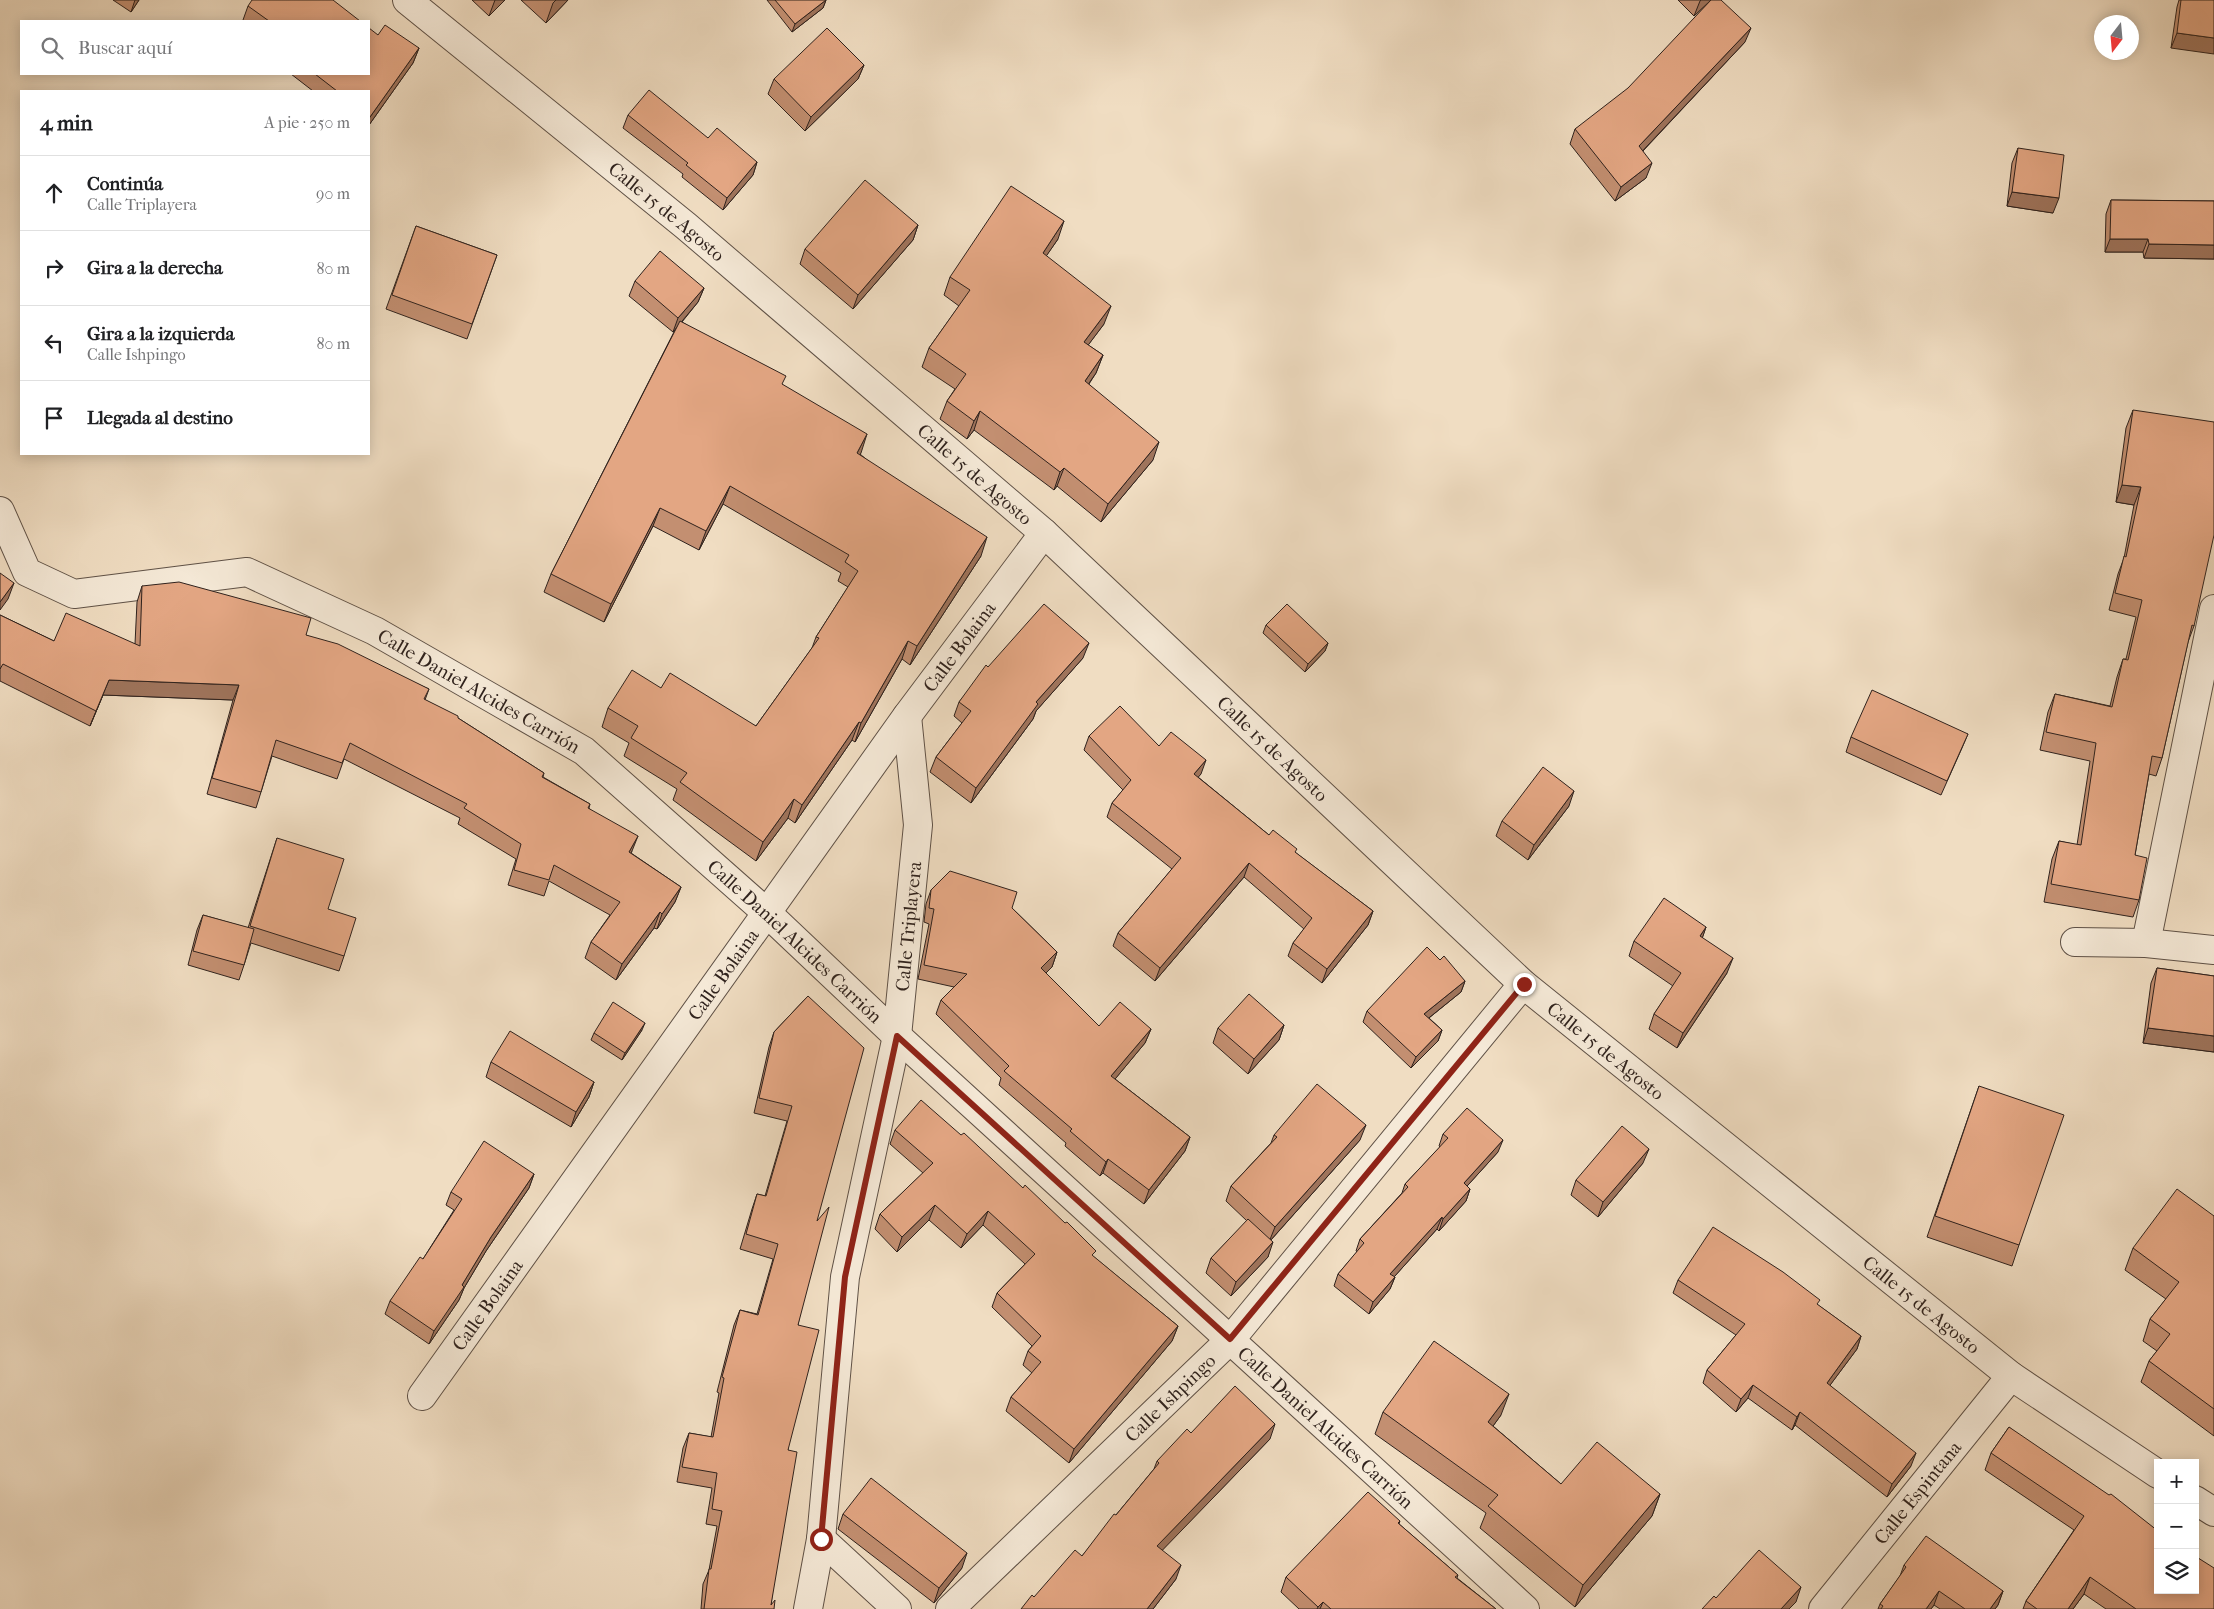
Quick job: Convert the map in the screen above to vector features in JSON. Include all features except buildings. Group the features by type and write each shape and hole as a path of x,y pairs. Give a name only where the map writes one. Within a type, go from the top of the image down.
{"street":[{"name":"Calle 15 de Agosto","path":"407,0 686,226 1044,532 1524,984 2012,1376 2154,1471"},
{"name":"Calle Daniel Alcides Carrión","path":"0,511 27,572 74,594 247,572 375,631 584,751 767,913 897,1036 1525,1609"},
{"name":"Calle Bolaina","path":"422,1396 907,716 1044,532"},
{"path":"2146,943 2214,609"},
{"name":"Calle Triplayera","path":"808,1609 821,1539 845,1277 897,1036 918,825 907,716"},
{"path":"2075,942 2146,943 2214,950"},
{"name":"Calle Ishpingo","path":"950,1609 1230,1339 1524,984"},
{"name":"Calle Espintana","path":"1824,1609 2012,1376"},
{"path":"2199,1503 2214,1512"},
{"path":"821,1539 897,1609"}],"route":[{"path":"821,1539 845,1277 897,1036 1230,1339 1524,984"}]}
